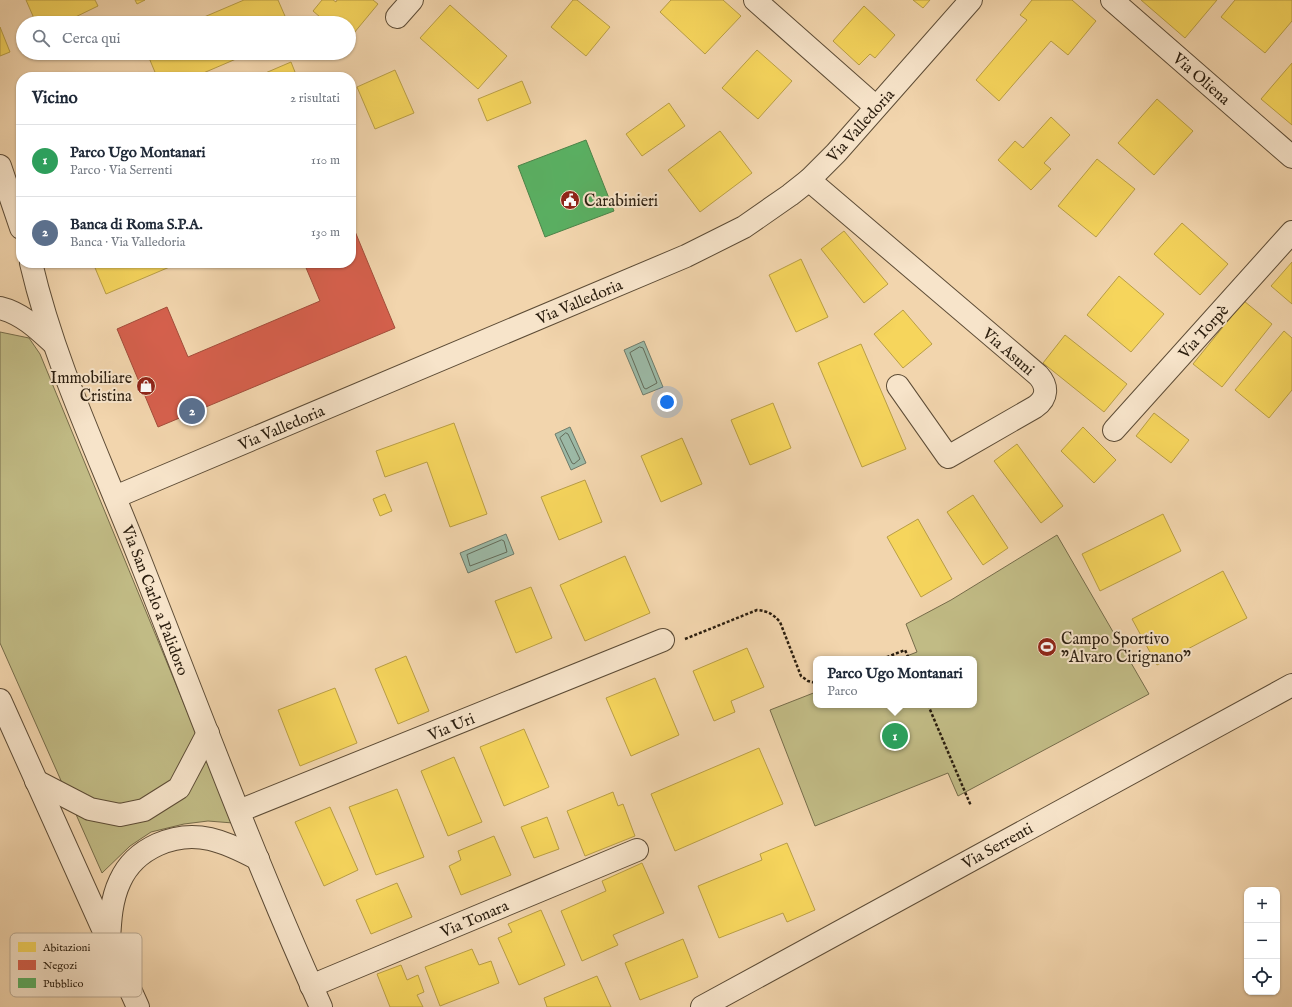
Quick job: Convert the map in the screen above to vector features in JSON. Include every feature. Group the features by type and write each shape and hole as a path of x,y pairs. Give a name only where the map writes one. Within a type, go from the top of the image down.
{"street":[{"path":"397,17 412,0"},
{"path":"755,0 876,107"},
{"name":"Via Valledoria","path":"115,497 686,256 744,227 790,196 809,180 971,0"},
{"name":"Via Oliena","path":"1112,0 1292,157"},
{"path":"0,166 16,213"},
{"name":"Via Asuni","path":"809,180 1038,375 1046,386 1046,394 1035,407 948,457 898,386"},
{"name":"Via Torpè","path":"1114,430 1292,232"},
{"name":"Via San Carlo a Palidoro","path":"32,268 52,342 258,859 321,1007"},
{"name":"Via San Carlo a Palidoro","path":"0,308 16,314 28,321 52,342"},
{"name":"Via Uri","path":"239,811 662,640"},
{"name":"Via Serrenti","path":"702,1007 1292,685"},
{"path":"0,700 104,933"},
{"path":"36,781 90,809 120,815 144,810 179,788 208,733"},
{"path":"109,933 112,908 120,882 135,860 152,848 179,838 200,837 231,845 258,859"},
{"name":"Via Tonara","path":"312,986 637,850"},
{"path":"133,997 138,1007"}],"path":[{"path":"662,640 681,641 757,610 767,611 780,622 801,676 808,681 813,682"},
{"path":"890,656 905,650 908,656"},
{"path":"929,708 971,806"}],"shaded area":[{"path":"0,332 29,338 40,354 233,823 208,821 184,824 151,832 130,846 102,873 0,643"},
{"path":"1057,535 1149,694 958,796 948,773 815,826 770,710 813,693 813,708 977,708 977,656 907,656 917,652 906,624 951,600"}],"water":[{"path":"644,341 663,387 643,395 624,350"},
{"path":"570,427 586,463 571,470 555,434"},
{"path":"506,534 514,554 468,573 460,553"}],"building: Abitazioni":[{"path":"26,0 95,0 98,6 77,16 33,16"},
{"path":"135,0 145,0 137,4"},
{"path":"244,0 278,0 285,16 206,16"},
{"path":"322,0 333,0 336,2 337,0 373,0 378,4 356,31 356,16 319,16 313,11"},
{"path":"573,0 577,0 610,27 586,56 551,27"},
{"path":"671,0 723,0 741,16 705,54 660,12"},
{"path":"913,0 930,0 923,8"},
{"path":"1032,0 1072,0 1096,21 1068,55 1051,41 999,101 976,80 1027,20 1020,15"},
{"path":"1141,0 1217,0 1185,38"},
{"path":"1235,0 1292,0 1292,21 1265,53 1221,17"},
{"path":"450,5 507,56 478,89 420,38"},
{"path":"864,6 895,35 875,58 870,54 859,65 833,41"},
{"path":"0,27 10,52 0,56"},
{"path":"757,50 792,81 758,119 722,88"},
{"path":"150,60 234,60 206,72 155,72"},
{"path":"291,62 295,72 268,72"},
{"path":"1292,63 1292,125 1261,99"},
{"path":"395,70 414,113 375,129 357,87"},
{"path":"522,81 531,103 487,121 478,99"},
{"path":"1157,99 1193,131 1154,175 1118,143"},
{"path":"669,103 685,126 642,156 626,134"},
{"path":"1051,117 1070,135 1044,163 1051,169 1031,190 998,160 1015,141 1023,148"},
{"path":"720,131 752,173 700,212 668,170"},
{"path":"1097,159 1135,189 1096,237 1058,206"},
{"path":"1182,223 1228,264 1200,295 1154,254"},
{"path":"844,231 888,284 864,303 821,249"},
{"path":"801,259 828,317 796,332 769,275"},
{"path":"1292,262 1292,304 1271,286"},
{"path":"95,268 167,268 106,294"},
{"path":"1119,276 1164,314 1131,352 1087,315"},
{"path":"1244,301 1272,324 1222,387 1193,364"},
{"path":"903,310 932,344 903,368 874,334"},
{"path":"1284,331 1292,338 1292,390 1269,418 1235,390"},
{"path":"1065,335 1127,384 1104,412 1043,363"},
{"path":"861,344 906,449 862,467 818,363"},
{"path":"773,403 791,448 750,465 731,420"},
{"path":"1154,413 1189,440 1171,463 1136,436"},
{"path":"454,423 487,514 450,527 427,462 385,477 376,451"},
{"path":"1083,427 1116,460 1094,483 1061,451"},
{"path":"682,438 702,484 661,502 641,456"},
{"path":"1017,444 1063,506 1041,523 994,461"},
{"path":"585,480 602,522 559,540 541,497"},
{"path":"385,494 392,511 380,516 373,499"},
{"path":"973,495 1008,548 983,565 947,512"},
{"path":"1163,514 1181,551 1100,591 1082,554"},
{"path":"918,519 952,579 921,597 887,537"},
{"path":"625,556 650,613 585,641 560,585"},
{"path":"1223,571 1247,618 1157,665 1132,619"},
{"path":"531,587 552,638 516,653 495,601"},
{"path":"747,648 764,687 731,701 735,712 714,721 693,671"},
{"path":"406,656 429,711 398,724 375,669"},
{"path":"655,678 679,735 631,756 606,698"},
{"path":"335,688 357,743 300,766 278,710"},
{"path":"524,729 549,787 504,806 480,747"},
{"path":"759,748 783,804 675,851 651,794"},
{"path":"454,757 482,822 448,836 421,771"},
{"path":"397,789 424,857 376,875 349,807"},
{"path":"613,792 618,806 623,804 635,836 585,856 567,811"},
{"path":"330,807 358,870 324,886 295,822"},
{"path":"547,817 559,849 534,858 521,827"},
{"path":"494,836 511,875 461,895 449,866 461,860 458,851"},
{"path":"787,843 815,910 787,922 783,913 719,938 698,886 762,860 760,854"},
{"path":"642,863 664,913 613,935 618,945 582,961 561,911 606,891 602,881"},
{"path":"397,883 412,917 371,934 356,900"},
{"path":"541,910 565,965 519,985 498,938 512,932 508,924"},
{"path":"683,939 698,977 640,1000 625,963"},
{"path":"472,949 479,965 491,961 499,983 440,1006 425,967"},
{"path":"401,965 407,980 418,975 424,992 417,995 423,1007 390,1007 377,974"},
{"path":"597,976 611,1007 547,1007 544,998"}],"building: Negozi":[{"path":"356,234 395,328 158,427 117,329 167,307 188,357 320,301 306,268 356,268"}],"building: Pubblico":[{"name":"Carabinieri","path":"586,140 614,211 545,237 518,166"}],"place":[{"name":"Carabinieri","path":"570,200"},
{"name":"Immobiliare Cristina","path":"146,386"},
{"name":"Banca di Roma S.P.A.","path":"192,411"},
{"name":"Campo Sportivo \"Alvaro Cirignano\"","path":"1047,647"},
{"name":"Parco Ugo Montanari","path":"895,736"}]}
